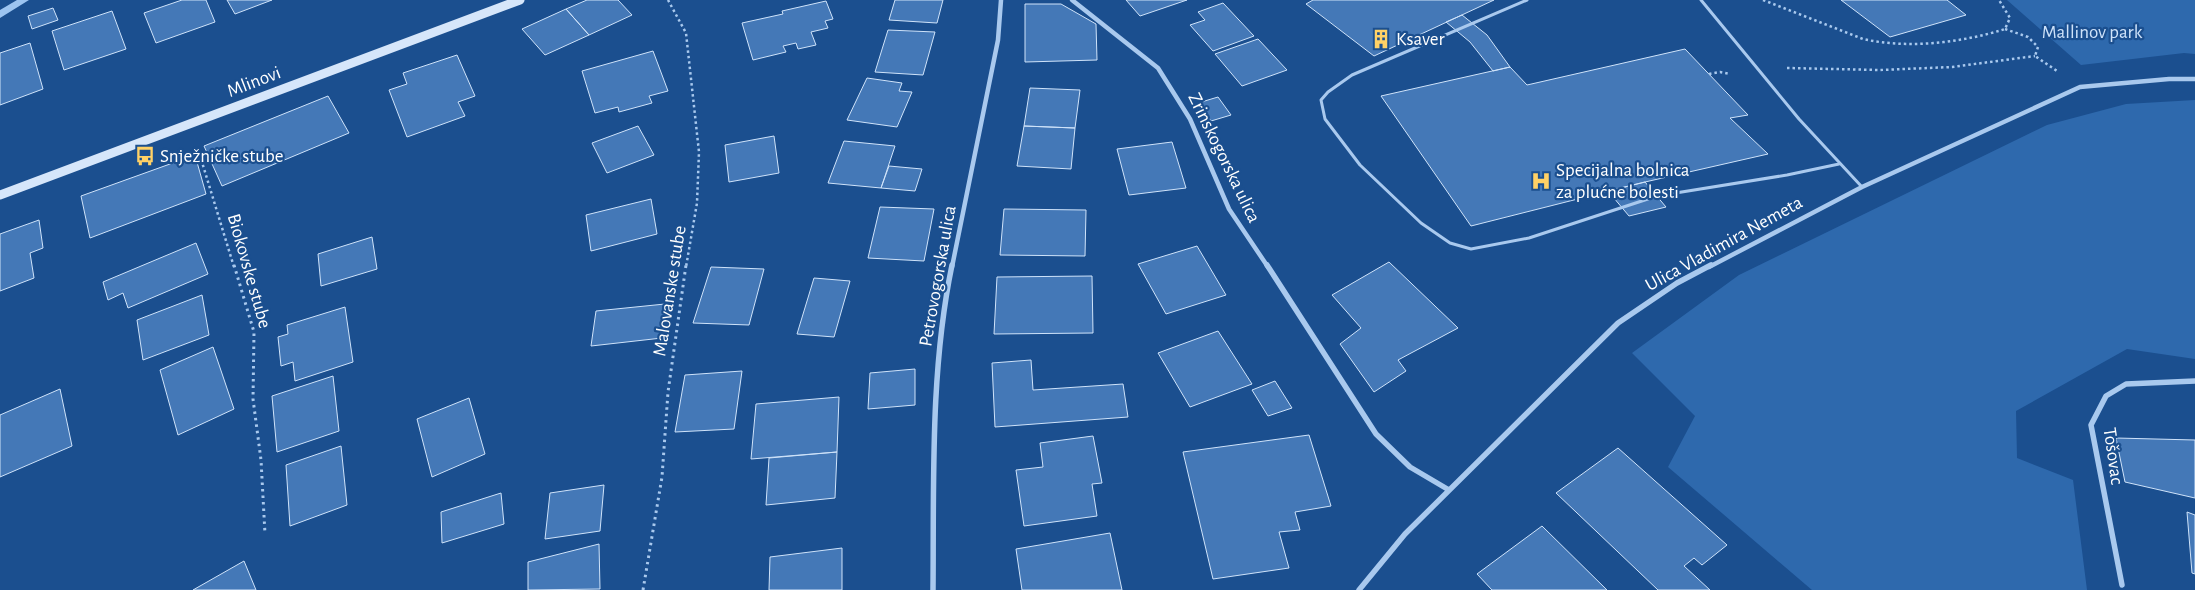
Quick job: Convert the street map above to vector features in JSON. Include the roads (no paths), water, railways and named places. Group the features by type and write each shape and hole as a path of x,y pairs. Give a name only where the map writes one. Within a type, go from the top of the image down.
{"main road":[{"name":"Mlinovi","path":"0,195 520,0"}],"street":[{"name":"Petrovogorska ulica","path":"933,590 935,424 948,284 998,40 1001,0"},
{"name":"Zrinskogorska ulica","path":"1072,0 1158,68 1190,119 1229,209 1376,434 1394,453 1416,471 1449,490"},
{"name":"Ulica Vladimira Nemeta","path":"1360,590 1405,534 1618,323 1677,283 1862,187 2080,87 2169,79 2195,79"},
{"name":"Tošovac","path":"2122,584 2091,425 2106,396 2126,384 2195,382"}],"lane":[{"path":"1527,0 1352,75 1328,92 1321,100 1325,118 1360,165 1421,223 1450,242 1471,249 1529,238 1657,196 1787,176 1839,164"},
{"path":"1701,0 1839,164 1862,187"}],"waterway":[{"path":"0,15 24,0"}],"place":[{"name":"Ksaver","path":"1381,39"},
{"name":"Snježničke stube","path":"145,156"},
{"name":"Specijalna bolnica za plućne bolesti","path":"1541,181"}],"park label":[{"name":"Mallinov park","path":"2092,32"}]}
